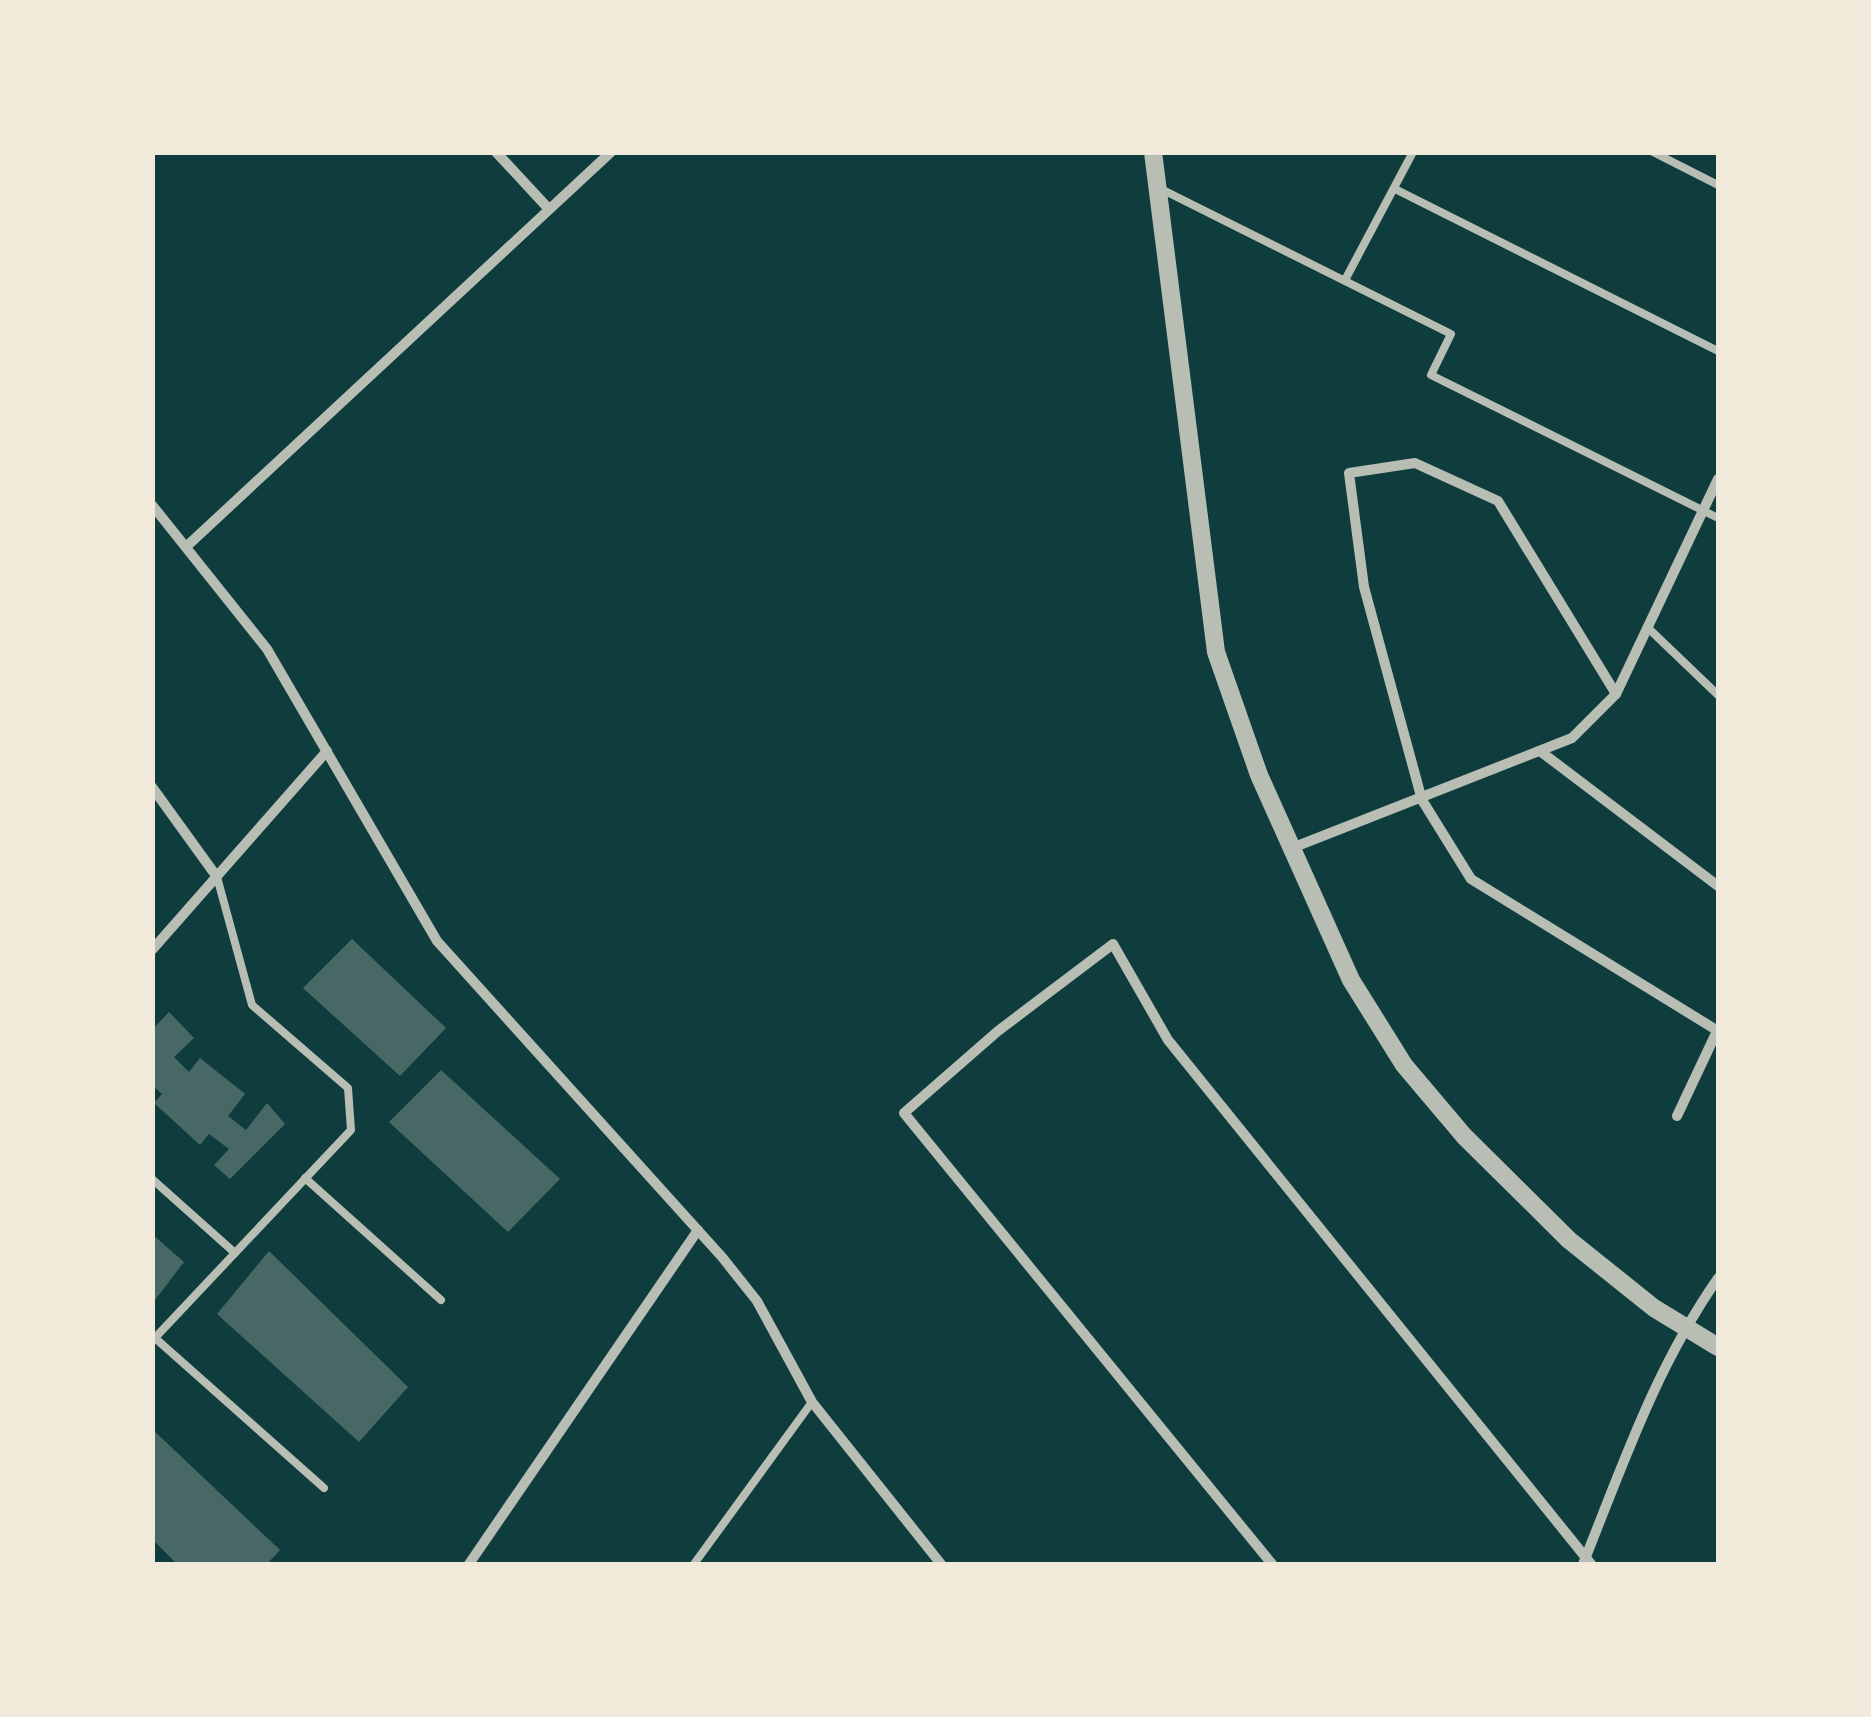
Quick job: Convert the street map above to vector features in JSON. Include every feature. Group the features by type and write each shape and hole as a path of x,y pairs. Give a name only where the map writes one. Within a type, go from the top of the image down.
{"street":[{"path":"496,152 547,207"},
{"path":"187,546 547,207 611,152"},
{"path":"1153,152 1216,652 1259,775 1351,980 1404,1065 1464,1136 1570,1240 1684,1328 1718,1347"},
{"path":"1616,694 1498,501 1415,462 1349,474 1364,587 1422,800 1472,879 1718,1030 1677,1116"},
{"path":"1292,848 1572,738 1616,694 1718,479"},
{"path":"152,505 266,650 437,941 698,1230 757,1301 812,1402 941,1564"},
{"path":"152,950 327,751"},
{"path":"1540,751 1718,886"},
{"path":"152,788 217,877"},
{"path":"1272,1564 904,1113 998,1031 1113,944 1168,1040 1586,1564"},
{"path":"469,1564 698,1230"},
{"path":"1586,1564 1635,1426 1684,1328 1718,1278"}],"lane":[{"path":"1345,280 1413,152"},
{"path":"1653,152 1718,185"},
{"path":"1158,188 1451,334 1431,374 1718,518"},
{"path":"1394,189 1718,351"},
{"path":"1647,627 1718,695"},
{"path":"217,877 252,1005 348,1088 350,1130 154,1339 324,1488"},
{"path":"305,1178 442,1300"},
{"path":"152,1179 235,1253"},
{"path":"694,1564 812,1402"}],"building":[{"path":"352,939 446,1028 400,1076 303,988"},
{"path":"169,1012 194,1038 174,1057 189,1072 200,1058 245,1094 228,1116 246,1130 267,1103 285,1124 230,1179 214,1165 229,1149 209,1134 200,1145 154,1103 162,1094 152,1085 152,1030"},
{"path":"441,1070 560,1179 508,1232 389,1122"},
{"path":"152,1234 184,1262 152,1304"},
{"path":"269,1251 408,1387 359,1442 217,1314"},
{"path":"152,1429 280,1550 267,1564 177,1564 152,1539"}]}
